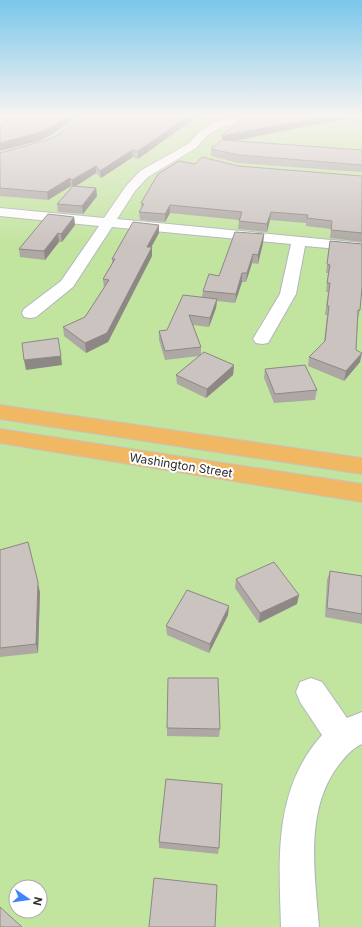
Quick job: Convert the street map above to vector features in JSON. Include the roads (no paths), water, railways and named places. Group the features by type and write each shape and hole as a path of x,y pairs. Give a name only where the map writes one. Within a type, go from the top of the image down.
{"main road":[{"path":"0,412 362,466"},
{"name":"Washington Street","path":"0,436 362,493"}],"street":[{"path":"30,313 67,284 136,181 153,168 171,158"},
{"path":"0,212 362,247"},
{"path":"262,339 288,294 299,241"},
{"path":"300,927 297,839 303,800 316,767 327,754 352,733 311,692"}]}
